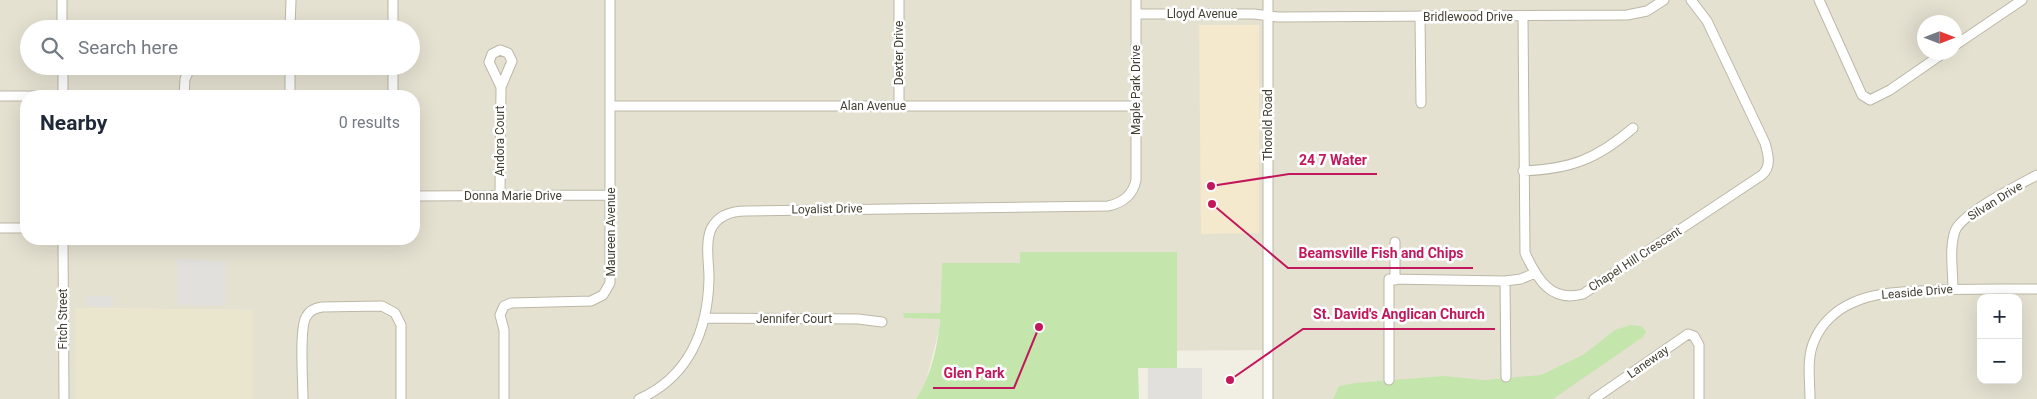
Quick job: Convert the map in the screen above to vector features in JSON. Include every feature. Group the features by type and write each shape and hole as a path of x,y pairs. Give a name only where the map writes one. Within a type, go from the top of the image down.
{"street":[{"path":"62,0 62,20"},
{"path":"290,20 291,0"},
{"path":"393,20 394,0"},
{"name":"Maureen Avenue","path":"504,399 504,330 500,317 502,309 511,303 586,302 595,300 603,295 609,287 612,278 610,0"},
{"name":"Dexter Drive","path":"899,0 899,106"},
{"name":"Maple Park Drive","path":"1136,0 1136,180"},
{"name":"Thorold Road","path":"1268,0 1268,399"},
{"name":"Bridlewood Drive","path":"1268,15 1523,17 1634,15 1654,8 1664,0"},
{"name":"Chapel Hill Crescent","path":"1523,17 1524,253 1535,273 1550,290 1560,296 1571,297 1583,294 1765,172 1769,157 1765,143 1707,21 1691,0"},
{"path":"1819,0 1862,95 1870,100 1890,90 1933,60"},
{"path":"1962,41 2022,0"},
{"name":"Lloyd Avenue","path":"1136,14 1229,13 1268,15"},
{"path":"1420,16 1421,103"},
{"path":"63,75 63,90"},
{"path":"184,90 184,79 186,75"},
{"path":"290,75 290,90"},
{"path":"393,75 393,90"},
{"name":"Andora Court","path":"500,196 501,87"},
{"path":"0,96 20,96"},
{"name":"Alan Avenue","path":"611,106 1136,106"},
{"path":"1523,171 1560,168 1585,160 1609,148 1633,128"},
{"name":"Silvan Drive","path":"1953,289 1953,242 1955,230 1960,223 1972,213 2037,175"},
{"name":"Loyalist Drive","path":"638,399 664,384 678,370 690,354 699,337 706,318 709,290 710,234 717,221 730,212 746,210 1108,206 1127,198 1136,180"},
{"name":"Donna Marie Drive","path":"420,196 611,195"},
{"path":"0,228 20,228"},
{"path":"1395,242 1395,280"},
{"name":"Fitch Street","path":"63,245 64,399"},
{"path":"1389,380 1389,279 1505,281 1521,279 1535,273"},
{"path":"1505,281 1506,377"},
{"name":"Leaside Drive","path":"1810,399 1810,357 1821,328 1829,318 1852,303 1885,293 1953,289 2037,289"},
{"path":"303,399 303,327 308,314 322,307 380,306 393,310 400,321 401,399"},
{"name":"Jennifer Court","path":"706,318 858,319 882,322"},
{"name":"Laneway","path":"1594,399 1606,395 1688,334 1694,336 1699,345 1699,399"}],"shaded area":[{"path":"0,0 2037,0 2037,399 1268,399 1268,350 1138,351 1138,252 1020,252 1020,263 942,263 939,330 925,385 916,399 253,399 252,310 76,308 75,399 0,399"},
{"path":"1199,25 1259,25 1259,233 1201,234"},
{"path":"177,259 226,261 226,306 177,305"},
{"path":"87,296 113,296 113,307 87,306"},
{"path":"75,308 253,310 253,399 75,399"},
{"path":"1148,368 1202,368 1202,399 1148,399"}],"green space":[{"path":"1020,252 1177,252 1177,368 1138,368 1139,399 916,399 926,381 933,360 940,319 904,318 903,313 940,313 942,263 1020,263"},
{"path":"1630,325 1641,326 1646,331 1643,337 1553,399 1333,399 1339,386 1355,383 1444,376 1484,380 1541,375 1583,355 1615,330"}],"place":[{"name":"24 7 Water","path":"1211,186"},
{"name":"Beamsville Fish and Chips","path":"1212,204"},
{"name":"Glen Park","path":"1039,327"},
{"name":"St. David's Anglican Church","path":"1230,380"}]}
